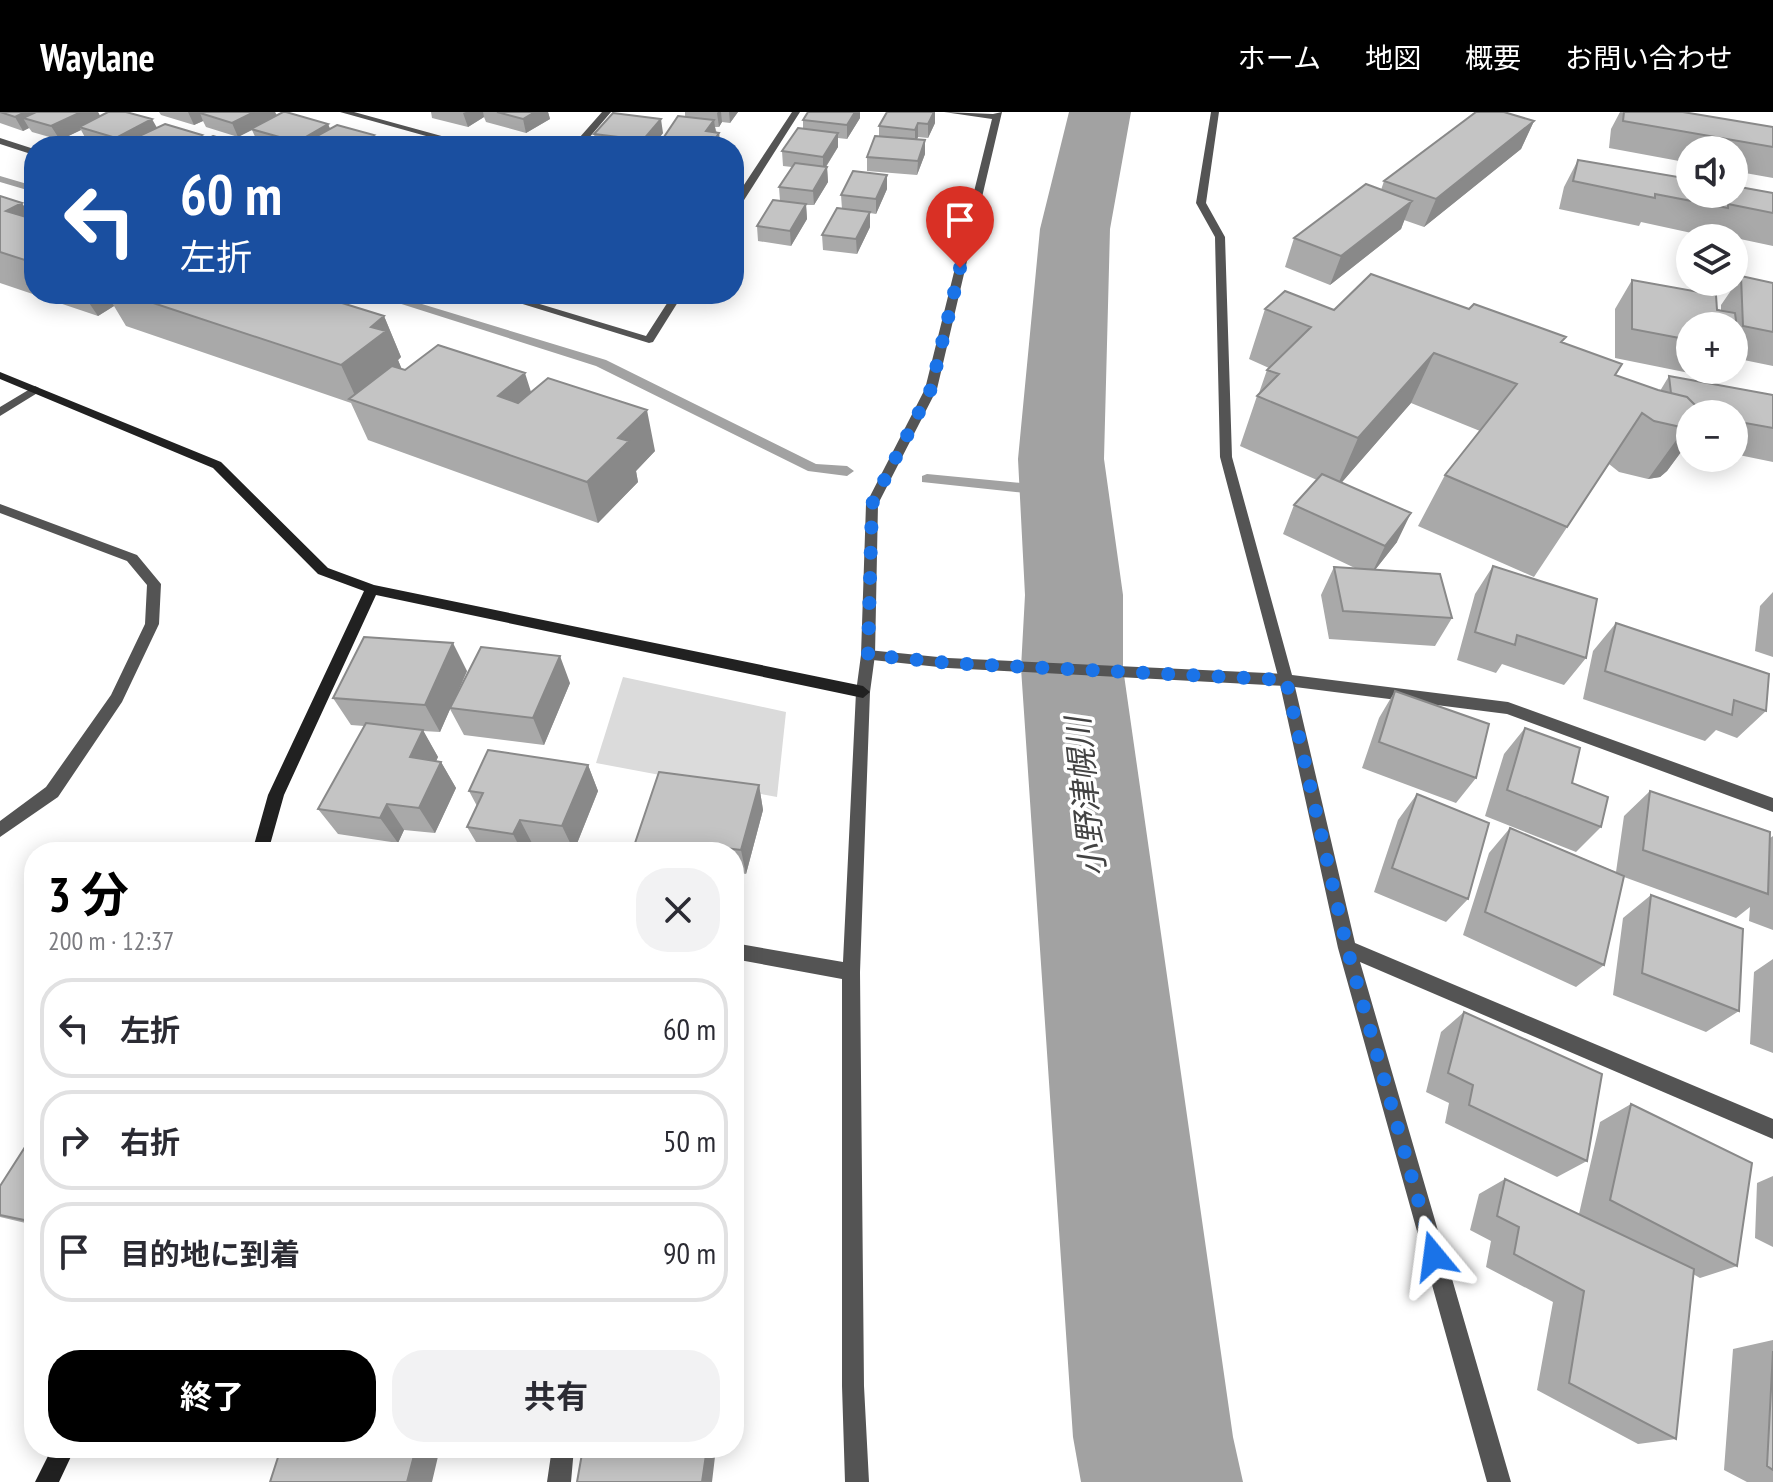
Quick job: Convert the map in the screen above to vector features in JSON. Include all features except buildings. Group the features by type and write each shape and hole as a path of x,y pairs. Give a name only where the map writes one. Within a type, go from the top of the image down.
{"street":[{"path":"344,112 435,136"},
{"path":"586,136 607,112"},
{"path":"744,193 796,112"},
{"path":"857,1482 853,1370 851,972 863,692 868,655 872,504 931,389 997,115 948,112"},
{"path":"1215,112 1201,203 1220,237 1226,457 1286,680 1347,948 1503,1478"},
{"path":"0,141 24,149"},
{"path":"528,304 649,340 672,304"},
{"path":"0,375 217,465 323,571 372,589 863,692"},
{"path":"0,412 35,390"},
{"path":"0,508 132,558 154,584 152,624 117,698 52,792 0,830"},
{"path":"263,842 276,795 372,589"},
{"path":"868,655 948,663 1286,680 1508,708 1773,805"},
{"path":"1347,948 1773,1129"},
{"path":"744,953 851,972"},
{"path":"47,1482 59,1458"},
{"path":"559,1482 562,1458"}],"shaded area":[{"path":"623,677 786,712 777,797 596,763"}],"waterway":[{"name":"小野津幌川","path":"1100,112 1075,229 1061,459 1074,595 1072,668 1153,1437 1162,1482"},
{"path":"0,179 24,186"},
{"path":"409,304 601,363 813,468 847,471"},
{"path":"927,479 1064,492"}],"route":[{"path":"960,268 931,389 872,504 868,655 948,663 1286,680 1347,948 1434,1256"}]}
